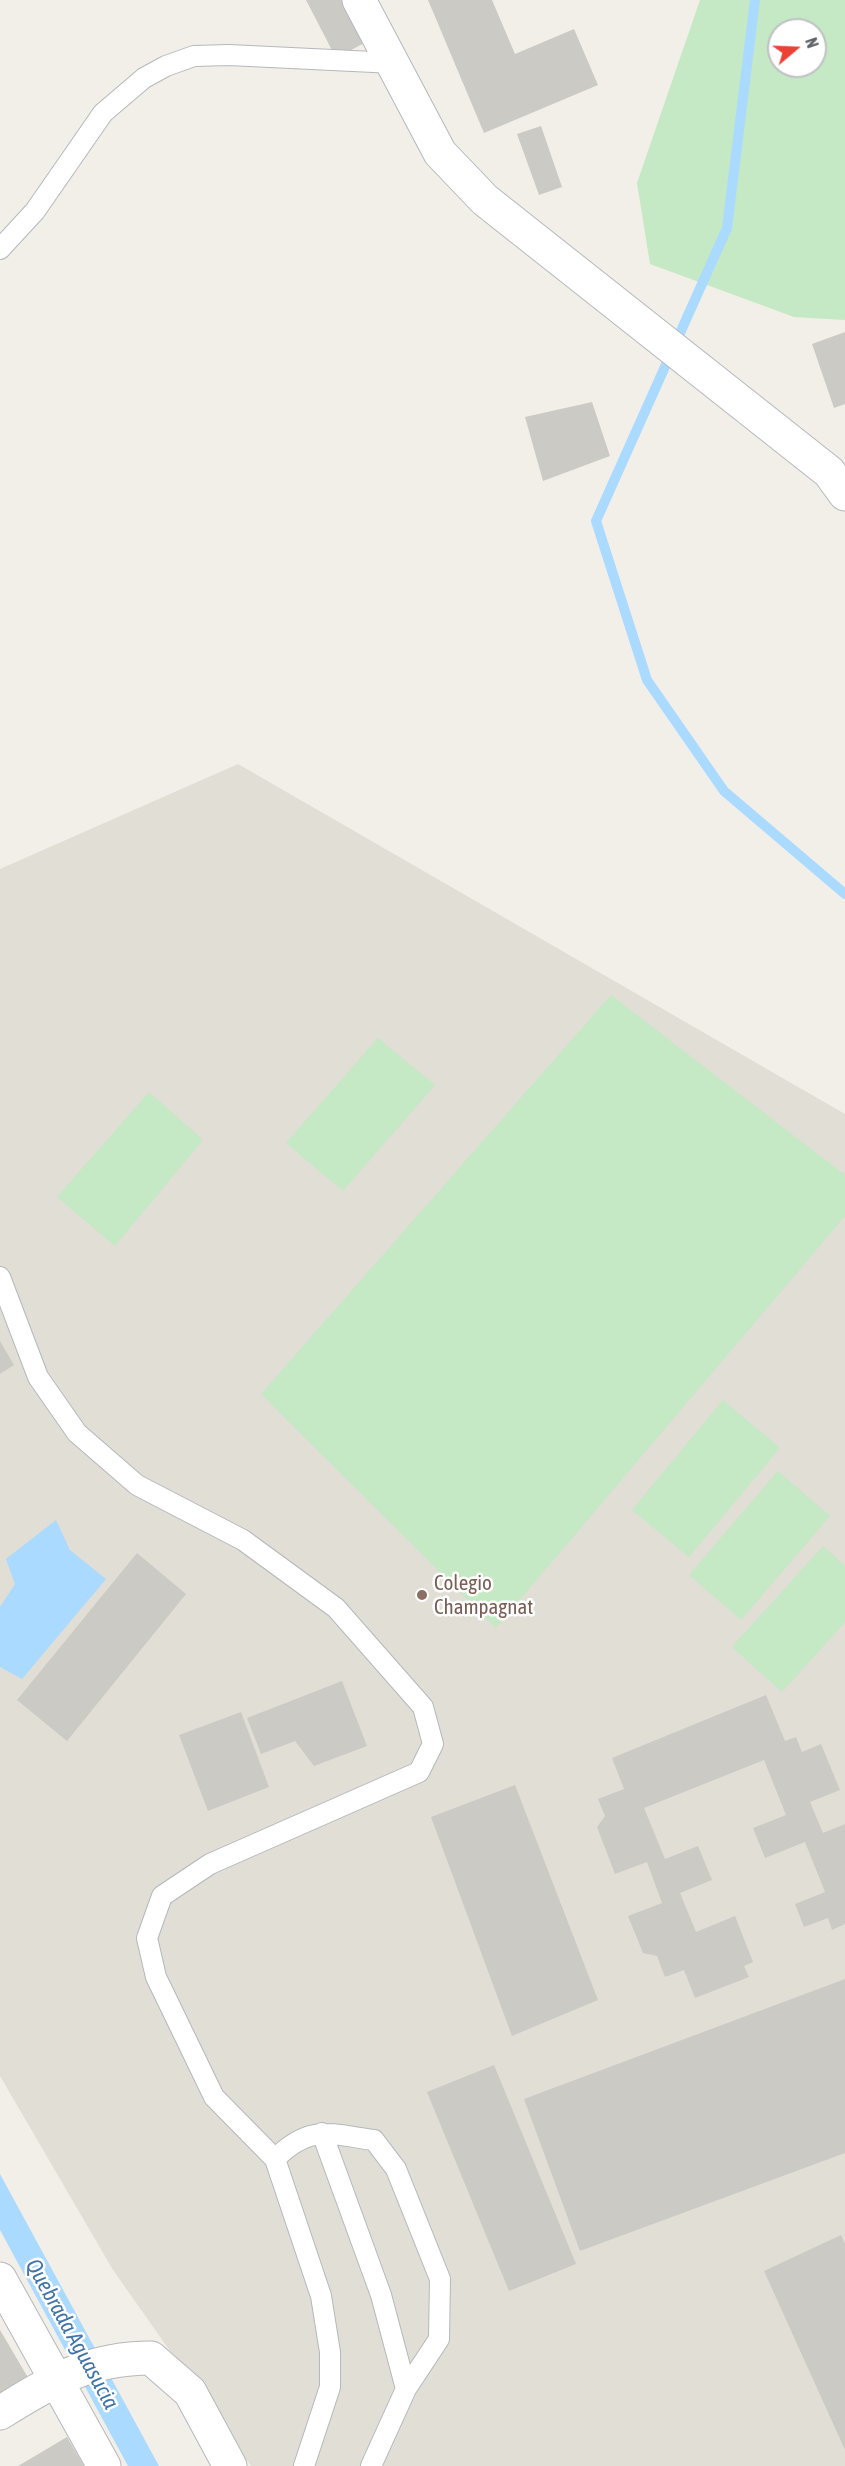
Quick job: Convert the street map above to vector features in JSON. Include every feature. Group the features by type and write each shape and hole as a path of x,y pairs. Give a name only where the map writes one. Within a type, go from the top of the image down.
{"street":[{"path":"359,0 440,153 485,200 829,472 845,494"},
{"path":"0,2279 67,2374 104,2466"},
{"path":"0,2413 67,2374 121,2358 151,2358 190,2392 230,2466"}],"lane":[{"path":"0,249 35,211 104,113 144,78 166,66 194,56 229,55 394,63"},
{"path":"0,1277 38,1377 77,1433 137,1485 243,1540 336,1608 423,1707 433,1744 419,1772 210,1864 162,1896 147,1938 156,1977 214,2097 275,2159 321,2296 330,2352 330,2387 304,2466"},
{"path":"275,2159 292,2142 322,2133 374,2140 396,2169 440,2280 440,2339 406,2389 371,2466"},
{"path":"322,2133 381,2295 406,2389"}],"shaded area":[{"name":"Colegio Champagnat","path":"238,764 845,1114 845,2466 251,2466 113,2270 0,2076 0,869"}],"green space":[{"path":"700,0 845,0 845,320 794,317 650,264 637,183"},
{"path":"611,995 845,1175 845,1216 496,1628 261,1394"},
{"path":"378,1038 435,1085 343,1191 286,1143"},
{"path":"149,1092 203,1140 115,1246 57,1197"},
{"path":"723,1400 780,1448 689,1557 632,1510"},
{"path":"778,1471 830,1516 741,1620 689,1575"},
{"path":"823,1546 845,1566 845,1622 782,1692 732,1647"}],"water":[{"path":"56,1520 70,1550 106,1579 22,1679 0,1667 0,1607 15,1584 6,1559"},
{"name":"Quebrada Aguasucia","path":"0,2174 159,2466 128,2466 0,2230"}],"building":[{"path":"306,0 349,0 370,40 336,58"},
{"path":"428,0 492,0 515,54 574,29 598,85 484,133"},
{"path":"541,126 562,187 539,195 517,134"},
{"path":"845,332 845,404 834,408 812,344"},
{"path":"592,402 610,456 543,481 525,417"},
{"path":"0,1341 14,1365 0,1374"},
{"path":"137,1553 186,1594 67,1741 17,1700"},
{"path":"342,1681 367,1746 314,1766 295,1741 261,1754 247,1718"},
{"path":"766,1695 785,1741 796,1737 802,1752 821,1744 840,1790 810,1802 823,1833 845,1824 845,1924 832,1930 828,1918 804,1927 795,1904 825,1892 805,1842 765,1858 753,1828 786,1815 764,1760 644,1808 665,1859 698,1846 712,1880 680,1893 696,1932 735,1916 753,1962 744,1966 749,1977 695,1998 684,1970 665,1977 657,1956 643,1953 628,1916 662,1903 647,1862 615,1874 597,1827 605,1816 598,1799 624,1789 612,1758"},
{"path":"241,1712 269,1787 208,1811 179,1735"},
{"path":"515,1785 598,2000 512,2036 431,1817"},
{"path":"845,1979 845,2153 580,2251 524,2099"},
{"path":"494,2065 576,2264 509,2291 427,2092"},
{"path":"841,2235 845,2244 845,2450 764,2271"},
{"path":"0,2330 30,2381 0,2398"},
{"path":"67,2437 84,2466 18,2466"}],"waterway":[{"path":"755,0 727,228 596,521 647,680 724,791 845,894"}],"place":[{"name":"Colegio Champagnat","path":"422,1595"}]}
